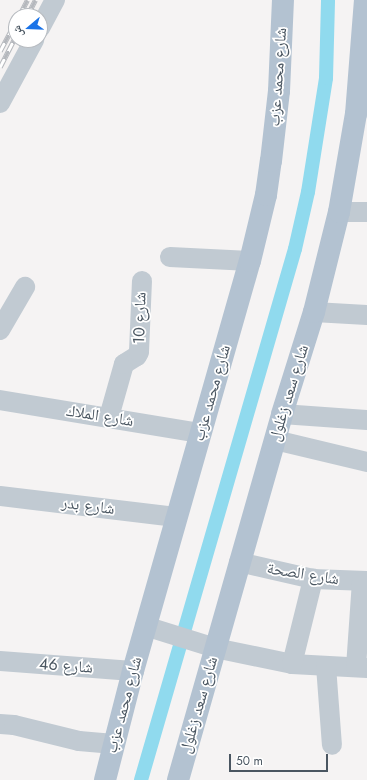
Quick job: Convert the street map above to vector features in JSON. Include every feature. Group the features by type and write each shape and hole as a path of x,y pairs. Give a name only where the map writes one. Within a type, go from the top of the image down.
{"main road":[{"name":"شارع محمد عزب","path":"105,780 133,671 155,629 176,517 250,261 266,195 279,91 283,0"},
{"name":"شارع سعد زغلول","path":"178,780 207,645 239,562 282,414 314,312 339,212 356,114 365,0"}],"street":[{"path":"48,13 55,0"},
{"path":"0,103 30,48"},
{"path":"339,212 367,212"},
{"path":"170,258 250,261"},
{"name":"شارع 10","path":"109,417 124,364 137,356 139,352 142,281"},
{"path":"0,330 25,287"},
{"path":"314,312 367,315"},
{"name":"شارع الملاك","path":"0,400 200,433"},
{"path":"282,414 367,420"},
{"path":"275,440 367,462"},
{"name":"شارع بدر","path":"0,496 176,517"},
{"name":"شارع الصحة","path":"239,562 313,579 364,581"},
{"path":"292,664 313,579"},
{"path":"155,629 207,645 292,664 361,667 364,581"},
{"name":"شارع 46","path":"0,661 133,671"},
{"path":"326,666 332,745"},
{"path":"0,724 14,725 79,741 114,744"}],"waterway":[{"path":"141,780 295,249 308,192 326,78 328,0"}],"railway":[{"path":"23,8 27,0"},
{"path":"31,8 35,0"},
{"path":"0,51 8,36"},
{"path":"0,67 10,48"}]}
